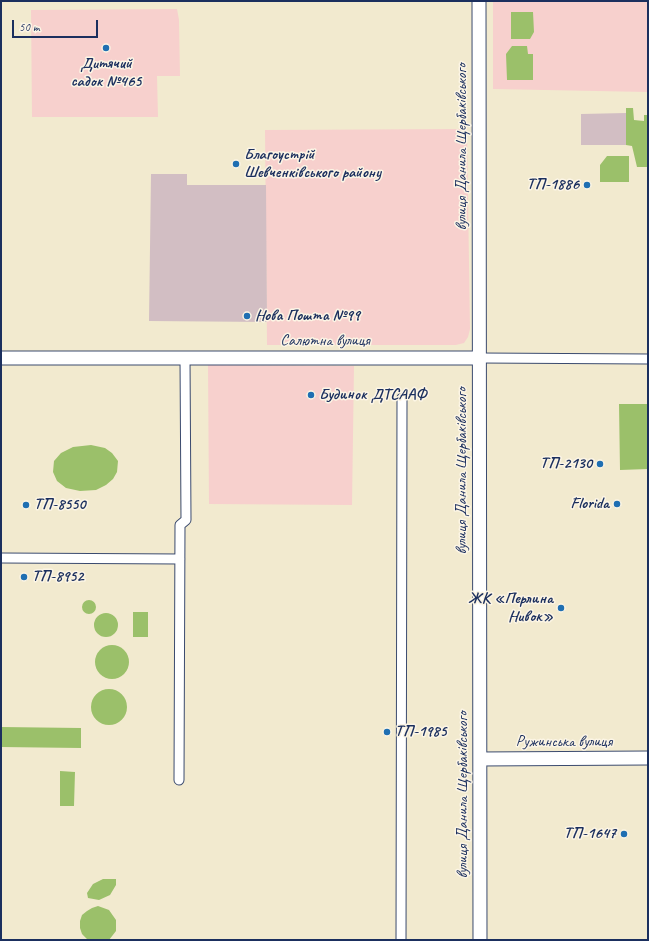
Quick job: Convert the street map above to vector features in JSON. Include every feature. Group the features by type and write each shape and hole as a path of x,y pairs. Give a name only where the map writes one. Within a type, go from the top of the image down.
{"main road":[{"name":"вулиця Данила Щербаківського","path":"479,1 480,940"},
{"name":"Салютна вулиця","path":"1,358 480,358"},
{"name":"Ружинська вулиця","path":"480,759 648,758"}],"street":[{"path":"179,780 180,526 186,520 185,358"},
{"name":"Салютна вулиця","path":"480,358 648,359"},
{"path":"401,940 402,398"},
{"path":"1,558 180,559"}],"shaded area":[{"path":"493,1 648,1 648,92 493,89"},
{"name":"Дитячий садок №465","path":"177,9 179,20 180,76 157,76 158,117 32,117 31,10"},
{"path":"626,113 626,145 581,145 581,114"},
{"path":"467,129 470,329 468,337 464,343 456,345 267,345 265,130"},
{"path":"151,174 187,174 187,185 266,185 267,322 149,321"},
{"path":"208,365 354,366 352,505 209,504"}],"green space":[{"path":"511,12 533,12 534,32 530,39 511,39"},
{"path":"512,46 527,46 528,54 533,54 533,80 507,80 506,54"},
{"path":"626,108 633,108 634,120 644,121 644,115 648,115 648,167 637,167 632,146 626,145"},
{"path":"607,156 629,156 629,182 600,182 600,165"},
{"path":"619,404 648,404 648,469 620,470"},
{"path":"91,445 105,448 112,453 118,461 117,472 113,479 106,485 96,490 80,491 66,488 57,481 53,472 54,461 61,453 73,447"},
{"path":"86,600 92,600 96,604 96,610 92,614 86,614 82,610 82,604"},
{"path":"133,612 148,612 148,637 133,637"},
{"path":"106,613 115,616 118,625 115,634 106,637 97,634 94,625 97,616"},
{"path":"109,645 115,645 119,646 126,652 129,662 128,669 122,676 115,679 109,679 105,678 98,672 95,665 95,659 96,655 102,648"},
{"path":"113,689 122,694 126,700 126,714 122,720 113,725 105,725 96,720 92,714 91,703 96,694 102,690"},
{"path":"1,727 81,728 81,748 1,747"},
{"path":"60,771 75,772 74,806 60,806"},
{"path":"103,879 116,879 116,885 110,895 99,900 88,898 87,893 93,884"},
{"path":"98,906 109,910 116,920 116,931 109,940 88,940 82,934 80,928 82,915"}],"place":[{"name":"Дитячий садок №465","path":"106,48"},
{"name":"Благоустрій Шевченківського району","path":"236,164"},
{"name":"ТП-1886","path":"587,185"},
{"name":"Нова Пошта №99","path":"247,316"},
{"name":"Будинок ДТСААФ","path":"311,395"},
{"name":"ТП-2130","path":"600,464"},
{"name":"Florida","path":"617,504"},
{"name":"ТП-8550","path":"26,505"},
{"name":"ТП-8952","path":"24,577"},
{"name":"ЖК «Перлина Нивок»","path":"561,608"},
{"name":"ТП-1985","path":"387,732"},
{"name":"ТП-1647","path":"624,834"}]}
